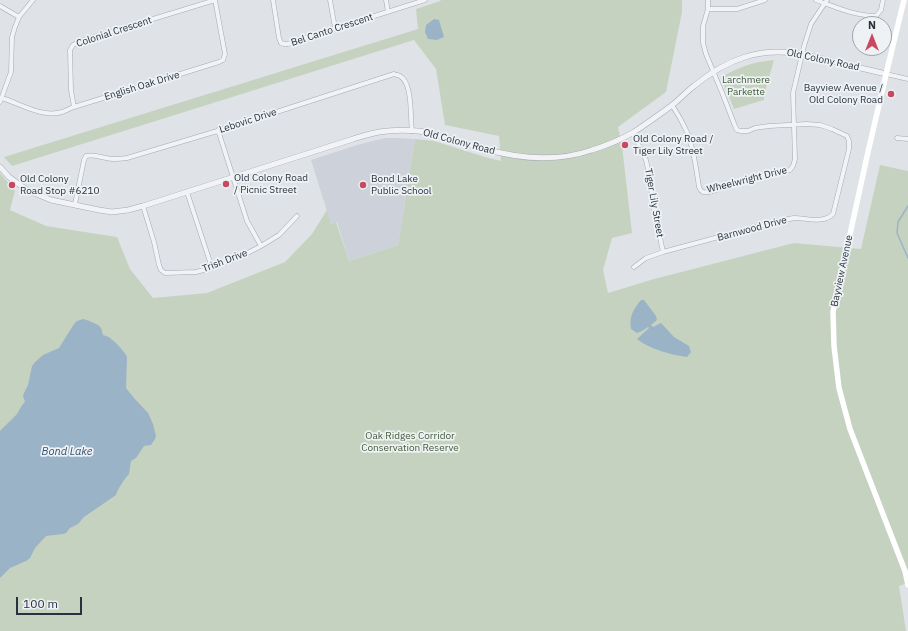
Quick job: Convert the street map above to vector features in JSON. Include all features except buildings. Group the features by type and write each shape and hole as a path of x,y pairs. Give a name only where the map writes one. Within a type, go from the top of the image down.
{"main road":[{"name":"Bayview Avenue","path":"904,0 833,312 834,346 839,388 850,429 905,571 908,584"}],"street":[{"path":"1,100 11,72 12,37 15,27 19,17 33,0"},
{"name":"Colonial Crescent","path":"74,107 71,90 70,50 73,45 81,41 215,0"},
{"name":"English Oak Drive","path":"1,100 39,112 51,114 62,112 215,64 223,60 224,49 215,0"},
{"name":"Bel Canto Crescent","path":"273,0 278,36 281,43 288,44 290,42 425,0"},
{"path":"330,0 335,28"},
{"path":"386,0 388,12"},
{"path":"708,0 708,9 703,26 703,43 735,126 738,130 748,131 755,128 769,126 793,125"},
{"path":"708,9 738,9 766,0"},
{"path":"816,0 826,2 860,15 876,16 881,10 883,0"},
{"name":"Wheelwright Drive","path":"672,105 687,133 693,152 701,191 704,192 790,170 795,159 793,92 811,24 826,2"},
{"path":"0,6 19,17"},
{"name":"Old Colony Road","path":"0,167 9,177 27,190 51,200 112,212 143,206 350,140 379,132 394,130 440,135 485,149 508,154 544,158 574,155 592,150 633,133 672,105 713,71 746,56 763,52 789,52 802,54 886,74"},
{"name":"Lebovic Drive","path":"75,204 86,156 91,154 117,160 127,158 394,74 401,76 406,82 410,100 412,131"},
{"path":"886,74 908,79"},
{"name":"Barnwood Drive","path":"634,267 646,258 663,252 778,221 793,218 824,220 830,218 834,214 849,149 849,141 847,136 820,125 793,125"},
{"path":"218,130 246,221 261,246"},
{"name":"Tiger Lily Street","path":"633,133 646,160 663,252"},
{"path":"897,138 908,139"},
{"path":"187,192 212,268"},
{"name":"Trish Drive","path":"143,206 161,270 165,273 196,272 212,268 240,257 279,235 297,216"}],"shaded area":[{"name":"Bond Lake Public School","path":"385,138 415,139 398,245 349,261 337,222 331,224 311,160 357,145"}],"green space":[{"name":"Oak Ridges Corridor Conservation Reserve","path":"441,0 682,0 682,12 666,92 618,127 622,146 632,233 612,238 603,270 608,293 654,279 794,243 861,249 880,165 908,171 908,583 899,586 906,631 0,631 0,173 15,191 10,210 46,226 117,237 130,269 153,298 207,293 285,262 312,234 327,210 331,224 336,222 349,261 398,245 415,139 434,141 501,161 499,136 445,125 436,69 414,40 12,166 4,157 418,29 416,9"},
{"name":"Larchmere Parkette","path":"774,60 764,95 764,100 734,109 721,77 746,66"}],"water":[{"path":"434,19 439,20 444,37 437,40 428,39 425,32 426,25"},
{"path":"641,300 644,300 656,316 657,320 651,325 653,327 661,323 674,337 689,346 691,352 687,357 660,351 642,343 637,339 649,328 648,327 637,333 631,329 632,313"},
{"name":"Bond Lake","path":"83,319 93,322 100,327 103,335 109,337 124,352 127,357 126,388 148,413 156,436 151,445 144,446 136,458 131,461 129,474 121,484 116,495 84,517 78,524 70,528 66,533 46,536 35,548 30,558 10,568 0,578 0,431 17,414 25,402 23,396 28,385 32,366 43,355 59,348 74,324"}],"waterway":[{"path":"908,206 898,222 897,233 908,258"}],"place":[{"name":"Bayview Avenue / Old Colony Road","path":"891,94"},
{"name":"Old Colony Road / Tiger Lily Street","path":"625,145"},
{"name":"Old Colony Road / Picnic Street","path":"226,184"},
{"name":"Old Colony Road Stop #6210","path":"12,185"},
{"name":"Bond Lake Public School","path":"363,185"}]}
